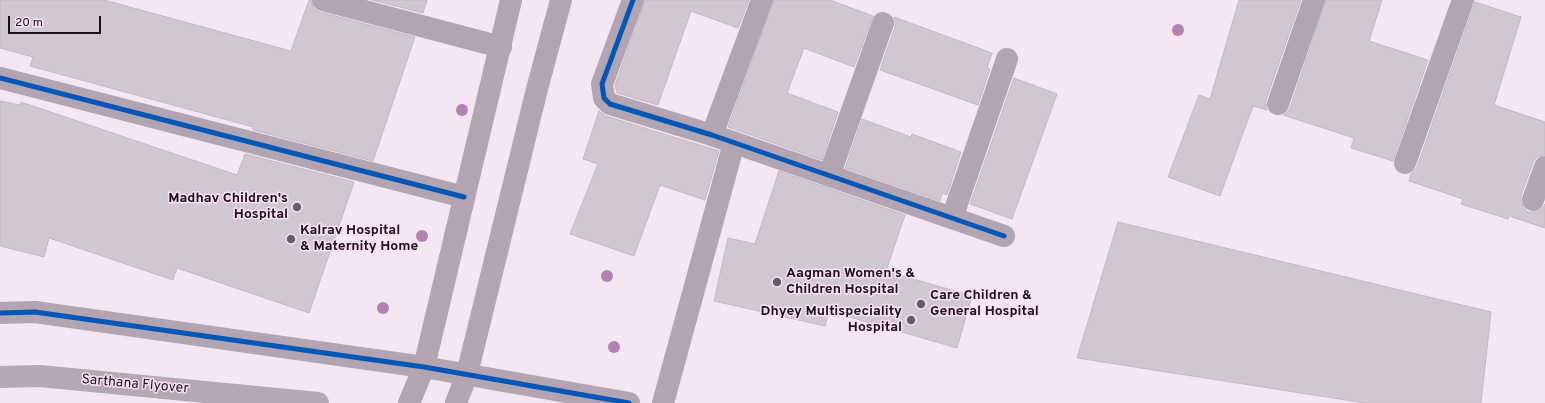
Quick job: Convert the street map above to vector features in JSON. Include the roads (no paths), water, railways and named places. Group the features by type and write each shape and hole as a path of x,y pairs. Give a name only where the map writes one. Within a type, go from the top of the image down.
{"main road":[{"name":"Sarthana Flyover","path":"0,377 40,376 318,403"}],"street":[{"path":"323,0 501,47"},
{"path":"409,403 424,367 511,0"},
{"path":"456,403 467,374 537,89 561,0"},
{"path":"633,0 602,84 604,98 610,104 712,135 1004,236"},
{"path":"712,135 762,0"},
{"path":"1278,104 1314,0"},
{"path":"1405,163 1463,0"},
{"path":"829,176 883,23"},
{"path":"952,218 1007,59"},
{"path":"0,78 464,197"},
{"path":"663,403 734,143"},
{"path":"1533,200 1545,167"},
{"path":"0,313 35,312 424,367 629,403"}],"place":[{"name":"Madhav Children's Hospital","path":"297,207"},
{"name":"Kalrav Hospital & Maternity Home","path":"291,239"},
{"name":"Aagman Women's & Children Hospital","path":"777,282"},
{"name":"Care Children & General Hospital","path":"921,304"},
{"name":"Dhyey Multispeciality Hospital","path":"911,320"}]}
